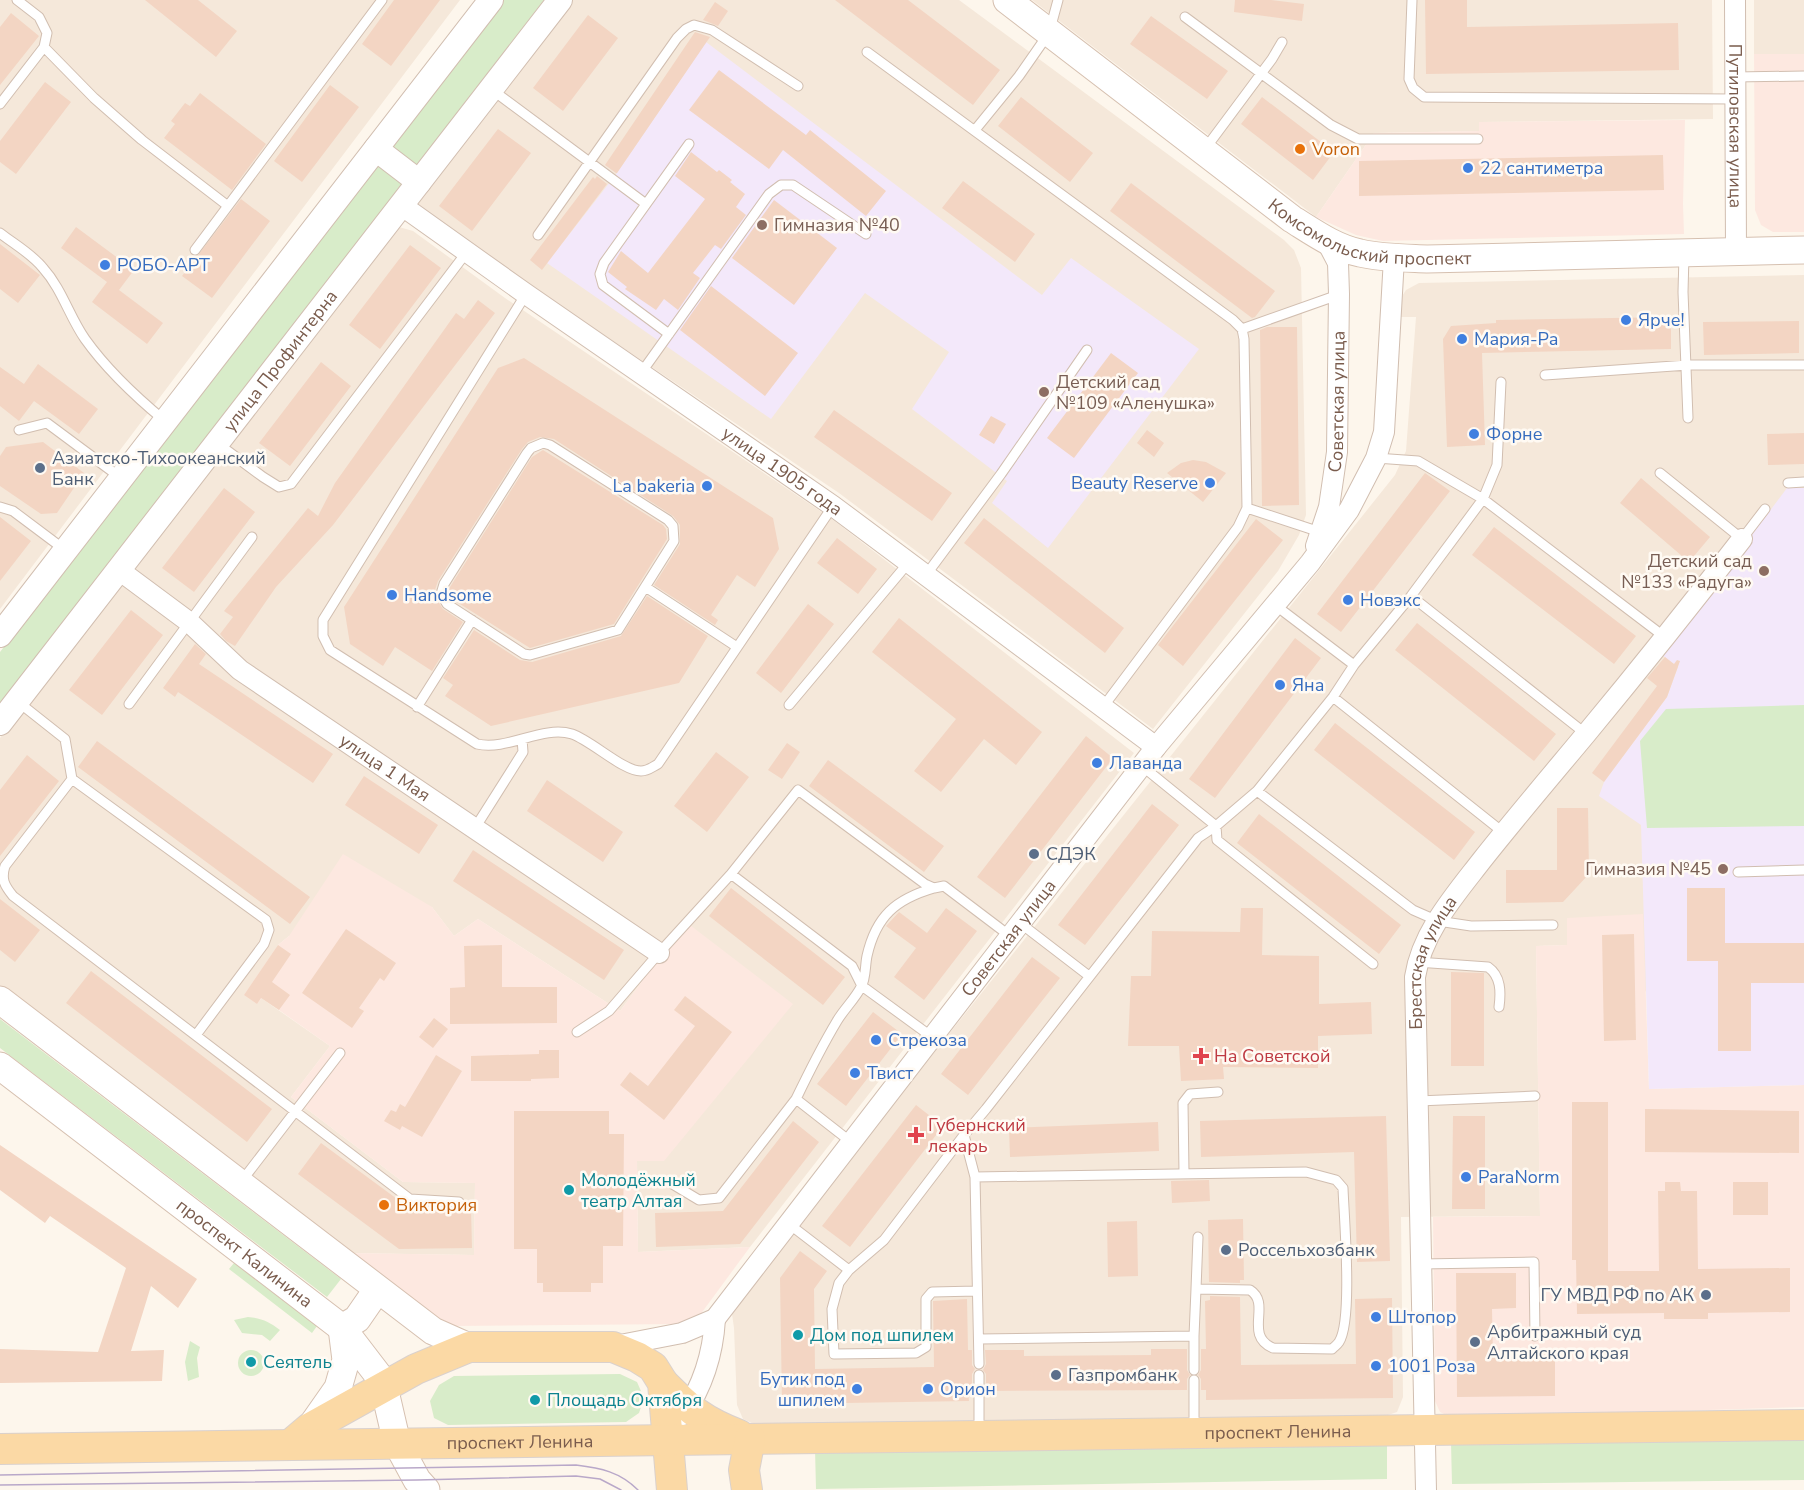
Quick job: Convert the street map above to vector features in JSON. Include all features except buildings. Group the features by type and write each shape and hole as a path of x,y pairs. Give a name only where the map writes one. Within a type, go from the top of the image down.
{"main road":[{"name":"Комсомольский проспект","path":"1007,0 1292,219 1326,240 1359,253 1394,258 1426,259 1804,250"},
{"path":"0,1000 377,1290 433,1331 469,1347"},
{"name":"проспект Калинина","path":"0,1066 342,1328 384,1386 397,1443 417,1480 426,1490"},
{"path":"300,1436 338,1388 346,1360 342,1328 357,1318 377,1290"},
{"path":"384,1386 416,1369 469,1347 613,1347 653,1367 663,1383 672,1490"},
{"name":"проспект Ленина","path":"663,1383 688,1408 712,1425 750,1439"},
{"name":"проспект Ленина","path":"300,1436 384,1386"},
{"name":"проспект Ленина","path":"0,1449 300,1436 397,1443 1804,1425"},
{"path":"747,1490 744,1470 750,1439"}],"street":[{"path":"0,635 491,0"},
{"name":"улица Профинтерна","path":"0,723 560,0"},
{"name":"Путиловская улица","path":"1735,0 1736,252"},
{"path":"376,149 419,182"},
{"name":"улица 1905 года","path":"401,205 466,253 833,506 1156,747"},
{"name":"Советская улица","path":"1310,563 1329,507 1338,452 1338,262 1326,240"},
{"name":"Советская улица","path":"715,1319 1156,747 1310,563 1349,510 1376,458 1384,432 1394,258"},
{"name":"Брестская улица","path":"1426,1490 1414,977 1417,962 1438,921 1454,897 1504,833 1666,638 1742,539"},
{"name":"улица 1 Мая","path":"119,570 189,622 240,670 659,952"},
{"path":"613,1347 682,1334 715,1319 713,1342 705,1375 688,1408 667,1440"}],"lane":[{"path":"0,104 44,46 47,33 39,16 17,0"},
{"path":"195,250 382,0"},
{"path":"975,130 1019,76 1049,33 1058,0"},
{"path":"1412,0 1409,79 1413,88 1424,97 1734,99"},
{"path":"1185,17 1331,125 1358,139 1478,140"},
{"path":"538,235 677,38 686,29 694,25 712,30 798,86"},
{"path":"1204,151 1282,42"},
{"path":"44,46 94,98 142,141 228,206"},
{"path":"867,52 1224,313 1242,329 1247,508 1238,527 1103,707"},
{"path":"1735,77 1804,76"},
{"path":"491,89 646,204"},
{"path":"669,334 603,285 600,274 604,263 689,144"},
{"path":"641,373 769,194 781,185 793,185 866,234"},
{"path":"0,233 43,267 64,299 85,340 111,370 165,422"},
{"path":"218,443 279,487 291,484 466,253"},
{"path":"1684,253 1683,292 1688,365 1688,417"},
{"path":"526,294 323,620 322,636 330,650 477,744 497,746 552,733 568,733 634,770 650,769 658,764 833,506"},
{"path":"1242,329 1339,294"},
{"path":"926,575 1001,474 1087,350"},
{"path":"1545,375 1688,365 1804,365"},
{"path":"977,1291 932,1292 926,1299 926,1347 916,1353 834,1354 832,1309 839,1283 849,1270 885,1240 964,1135 1198,838 1216,826 1257,791 1333,697 1354,664 1411,596 1483,499 1497,465 1501,382"},
{"path":"19,430 46,423 121,478"},
{"path":"538,444 550,445 668,520 675,534 672,547 647,588 618,630 537,655 524,654 444,601 442,589 527,453 538,444"},
{"path":"1376,458 1418,460 1483,499 1666,638"},
{"path":"1660,472 1742,539 1765,509"},
{"path":"1788,483 1804,483"},
{"path":"0,507 12,511 65,551"},
{"path":"1247,508 1320,532"},
{"path":"129,704 252,537"},
{"path":"789,705 909,562"},
{"path":"647,588 737,647"},
{"path":"1411,596 1587,734"},
{"path":"1275,605 1354,664"},
{"path":"417,707 472,620"},
{"path":"1333,697 1504,833"},
{"path":"17,701 65,739 72,779 266,920 269,930 264,944 196,1035"},
{"path":"475,828 523,752 522,740"},
{"path":"1142,766 1216,826 1217,840 1373,964"},
{"path":"72,779 5,866 2,876 4,886 13,896 410,1199 459,1202"},
{"path":"577,1032 609,1011 659,952 731,874 798,790 925,884 934,888"},
{"path":"1257,791 1413,910 1438,921 1471,926 1553,926"},
{"path":"1738,872 1804,870"},
{"path":"731,874 852,966 862,986 932,1037"},
{"path":"669,1182 699,1200 719,1198 796,1099 824,1043 862,986 867,954 883,917 897,903 919,892 945,886 1089,976"},
{"path":"1417,962 1488,967 1496,975 1498,982 1499,1007"},
{"path":"240,1184 340,1053"},
{"path":"1184,1173 1183,1103 1190,1094 1218,1092"},
{"path":"1418,1101 1535,1096"},
{"path":"796,1099 851,1142"},
{"path":"964,1135 975,1177 979,1364"},
{"path":"975,1177 1306,1172 1336,1180 1343,1188 1347,1285 1344,1326 1340,1341 1332,1349 1273,1348 1264,1344 1260,1339 1256,1294 1250,1290 1196,1289"},
{"path":"789,1224 849,1270"},
{"path":"1194,1433 1194,1336 1198,1237"},
{"path":"1421,1264 1534,1262 1535,1336"},
{"path":"979,1339 1194,1336"},
{"path":"979,1375 980,1436"}],"shaded area":[{"path":"0,0 460,0 0,609"},
{"path":"568,0 959,0 1284,240 1294,250 1301,268 1306,515 1299,535 1278,571 1153,729 839,493 418,210 415,200"},
{"path":"1032,0 1712,0 1713,119 1480,122 1479,131 1374,133 1316,217"},
{"path":"1754,0 1804,0 1804,54 1754,54"},
{"name":"Гимназия №40","path":"706,42 1042,295 1071,258 1199,349 1048,548 992,503 1007,481 912,409 949,352 865,293 771,419 547,263 617,173"},
{"path":"1754,54 1804,54 1804,232 1773,232 1761,225 1755,210"},
{"path":"1685,120 1684,234 1383,241 1356,235 1316,217 1374,133 1479,131 1479,122"},
{"path":"399,227 413,231 505,298 832,519 1134,753 750,1247 638,1252 637,1161 686,922 620,1011 478,919 454,936 432,907 289,936 278,945 261,998 330,1046 291,1097 403,1182 475,1183 474,1255 345,1253 0,989 0,738 386,233"},
{"path":"1804,275 1804,1085 1567,945 1536,946 1540,1216 1401,1217 1403,1397 1397,1412 1382,1417 765,1425 743,1419 737,1405 731,1307 1395,475 1406,451 1416,317 1399,317 1399,301 1406,290 1419,283"},
{"name":"Гимназия №45","path":"1787,488 1804,488 1804,1085 1649,1089 1641,825 1599,796 1604,782 1667,697 1678,667 1662,655"},
{"path":"343,854 432,907 454,936 478,919 620,1011 686,922 793,1004 664,1161 637,1161 638,1252 750,1247 700,1315 683,1324 450,1326 345,1253 474,1255 475,1183 403,1182 291,1097 330,1046 262,998 257,1004 244,995 278,945 289,936"},
{"path":"1643,914 1649,1089 1804,1085 1804,1407 1452,1418 1440,1412 1435,1401 1433,1217 1540,1216 1536,946 1567,945 1567,918"}],"green space":[{"path":"504,0 544,0 0,705 0,652"},
{"path":"1804,705 1804,826 1647,828 1640,741 1666,709"},
{"path":"0,1019 341,1279 327,1297 0,1048"},
{"path":"234,1263 317,1326 312,1333 229,1269"},
{"path":"248,1317 265,1321 280,1330 270,1341 262,1335 242,1333 234,1320"},
{"path":"190,1341 200,1347 197,1358 199,1377 188,1381 185,1362"},
{"path":"251,1350 260,1354 264,1363 260,1372 251,1376 242,1372 238,1363 242,1354"},
{"path":"620,1374 637,1382 644,1398 639,1413 626,1422 448,1425 434,1418 430,1401 439,1385 454,1376"},
{"path":"1804,1438 1804,1480 1452,1484 1451,1443"},
{"path":"1387,1439 1387,1479 816,1489 815,1449"}],"tram line":[{"path":"0,1475 576,1465 610,1472 638,1490"},
{"path":"0,1485 576,1476 600,1479 621,1490"}],"place":[{"name":"Voron","path":"1300,149"},
{"name":"22 сантиметра","path":"1468,168"},
{"name":"Гимназия №40","path":"762,225"},
{"name":"РОБО-АРТ","path":"105,265"},
{"name":"Ярче!","path":"1626,320"},
{"name":"Мария-Ра","path":"1462,339"},
{"name":"Детский сад №109 «Аленушка»","path":"1044,392"},
{"name":"Форне","path":"1474,434"},
{"name":"Азиатско-Тихоокеанский Банк","path":"40,468"},
{"name":"Beauty Reserve","path":"1210,483"},
{"name":"La bakeria","path":"707,486"},
{"name":"Детский сад №133 «Радуга»","path":"1764,571"},
{"name":"Handsome","path":"392,595"},
{"name":"Новэкс","path":"1348,600"},
{"name":"Яна","path":"1280,685"},
{"name":"Лаванда","path":"1097,763"},
{"name":"СДЭК","path":"1034,854"},
{"name":"Гимназия №45","path":"1723,869"},
{"name":"Стрекоза","path":"876,1040"},
{"name":"На Советской","path":"1201,1056"},
{"name":"Твист","path":"855,1073"},
{"name":"Губернский лекарь","path":"916,1135"},
{"name":"ParaNorm","path":"1466,1177"},
{"name":"Молодёжный театр Алтая","path":"569,1190"},
{"name":"Виктория","path":"384,1205"},
{"name":"Россельхозбанк","path":"1226,1250"},
{"name":"ГУ МВД РФ по АК","path":"1706,1295"},
{"name":"Штопор","path":"1376,1317"},
{"name":"Дом под шпилем","path":"798,1335"},
{"name":"Арбитражный суд Алтайского края","path":"1475,1342"},
{"name":"Сеятель","path":"251,1362"},
{"name":"1001 Роза","path":"1376,1366"},
{"name":"Газпромбанк","path":"1056,1375"},
{"name":"Бутик под шпилем","path":"857,1389"},
{"name":"Орион","path":"928,1389"},
{"name":"Площадь Октября","path":"535,1400"}]}
